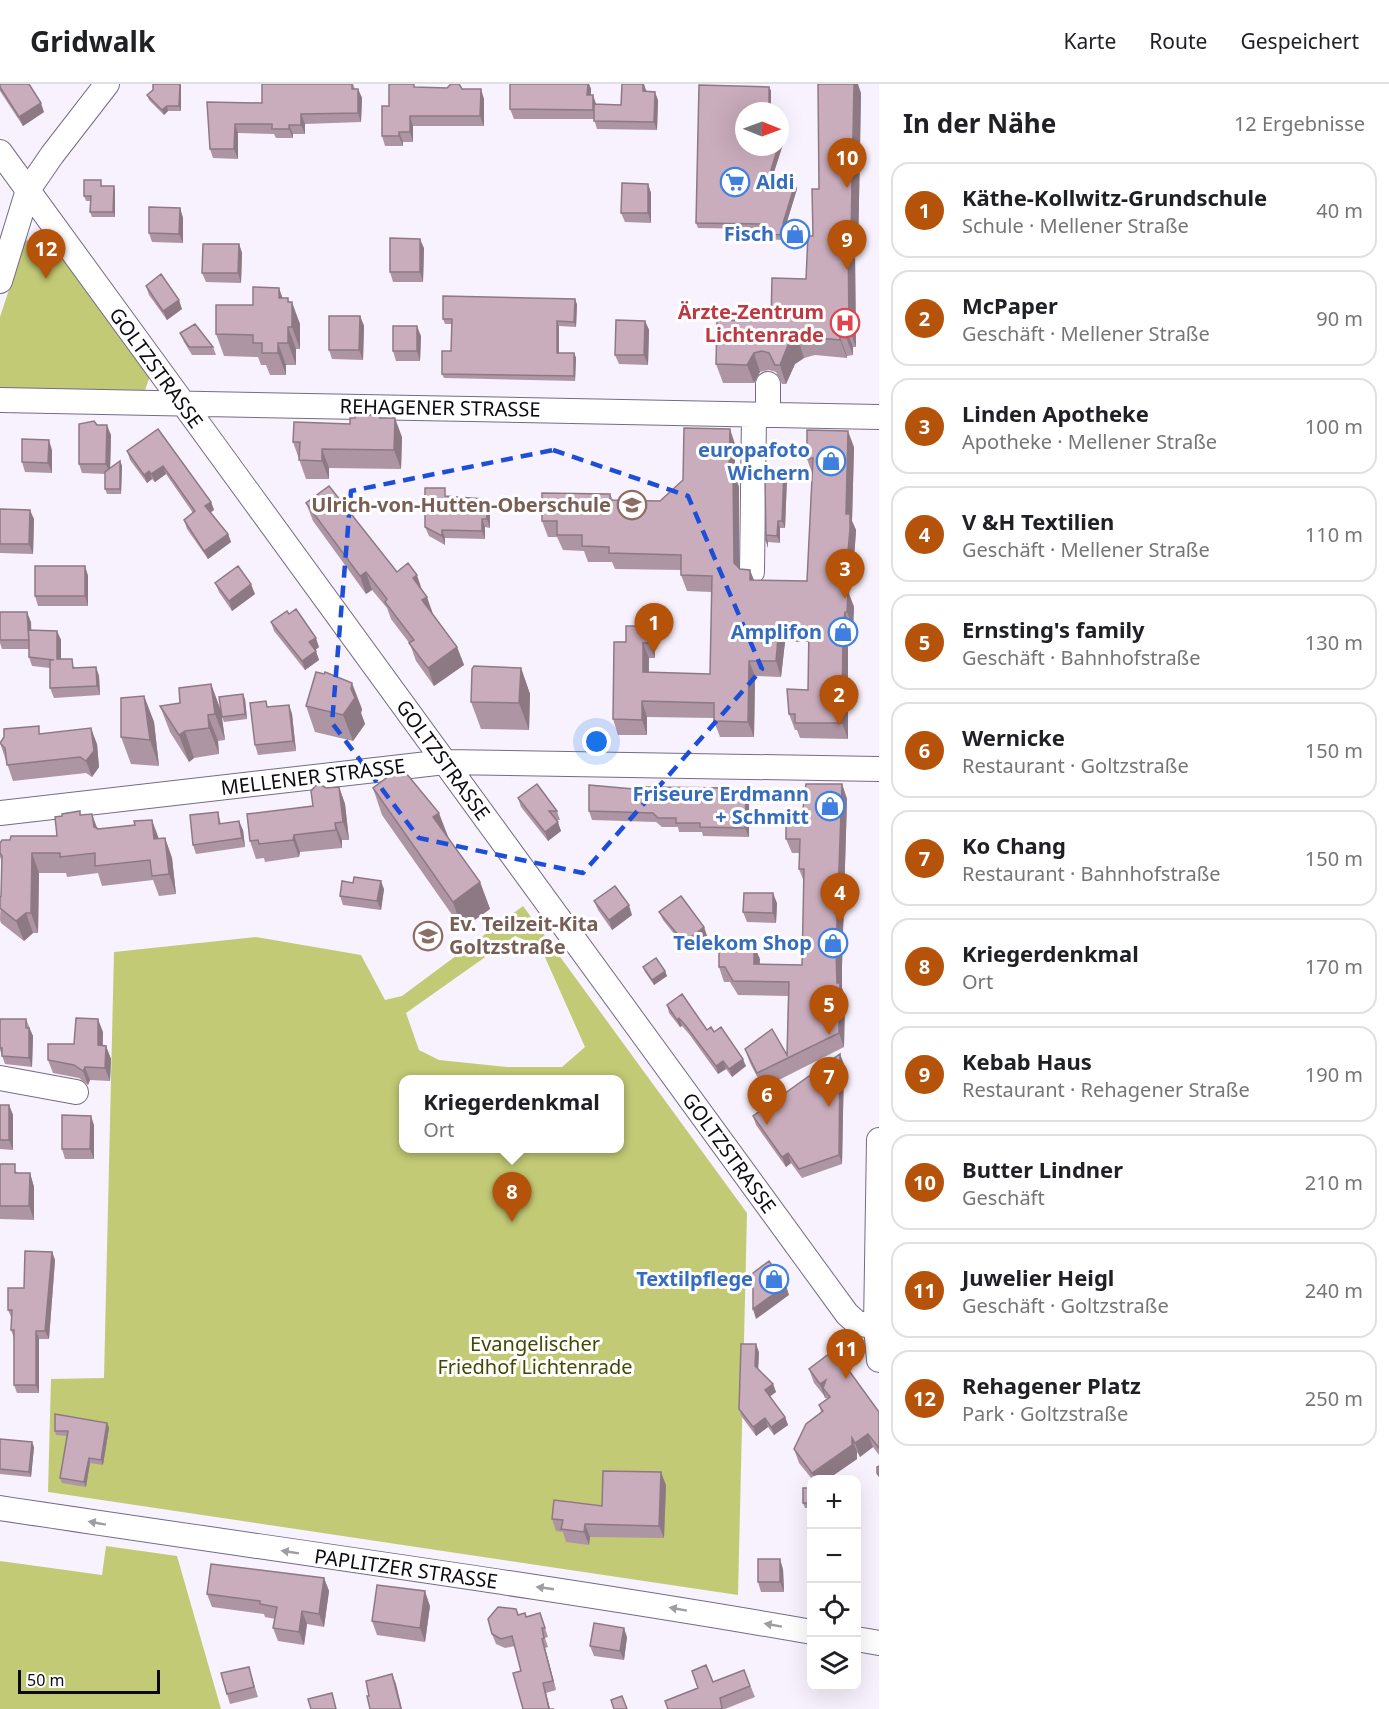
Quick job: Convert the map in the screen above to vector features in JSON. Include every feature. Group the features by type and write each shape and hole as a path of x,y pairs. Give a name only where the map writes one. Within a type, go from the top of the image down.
{"street":[{"path":"0,281 28,190 52,154 106,84"},
{"name":"GOLTZSTRASSE","path":"0,152 842,1308 857,1323 876,1327"},
{"path":"752,572 761,415 768,384"},
{"name":"REHAGENER STRASSE","path":"0,400 879,417"},
{"name":"MELLENER STRASSE","path":"0,813 445,762 879,769"},
{"path":"0,1078 76,1092"},
{"path":"879,1140 876,1327 879,1360"},
{"name":"PAPLITZER STRASSE","path":"0,1508 445,1575 603,1596 807,1631"},
{"path":"861,1640 879,1643"}],"highlighted area":[{"path":"553,450 688,496 762,669 583,873 419,838 332,723 351,491"}],"green space":[{"path":"46,236 150,376 145,390 0,389 0,317 25,241"},
{"name":"Evangelischer Friedhof Lichtenrade","path":"523,906 747,1213 738,1595 48,1492 51,1379 104,1378 114,952 256,937 361,955 385,1000 402,996","holes":["515,936 540,946 585,1047 562,1067 507,1067 439,1060 419,1050 406,1013"]},
{"path":"106,1546 177,1556 221,1709 0,1709 0,1561 102,1575"}],"building":[{"path":"0,84 29,84 41,103 19,117"},
{"path":"153,84 180,84 179,106 167,106 162,110 147,95 153,90"},
{"path":"262,84 352,84 352,89 358,89 358,113 301,114 301,125 289,125 289,129 272,129 272,124 235,124 234,149 210,149 207,102 262,103"},
{"path":"389,84 447,88 451,84 459,84 462,89 481,89 480,116 410,116 410,132 399,132 399,136 382,136 382,106 389,106"},
{"path":"510,84 588,84 587,95 593,95 593,110 510,109"},
{"path":"622,84 643,84 643,91 655,92 654,122 594,121 594,104 621,105"},
{"path":"818,84 854,84 851,235 848,235 849,329 846,329 846,337 840,337 840,340 808,337 798,339 788,345 780,365 775,365 769,353 762,351 754,353 747,365 716,364 717,320 771,321 772,278 806,279 808,236 813,236 812,189 819,189"},
{"name":"Aldi","path":"699,85 769,87 769,102 735,102 735,156 775,156 767,183 795,184 783,223 783,235 761,234 764,224 696,223"},
{"path":"84,180 101,180 101,186 114,186 113,212 90,212 91,196 84,196"},
{"path":"622,183 648,184 648,213 621,213"},
{"path":"149,207 180,208 179,234 149,233"},
{"path":"390,238 420,239 420,272 390,272"},
{"path":"203,244 239,244 238,273 202,273"},
{"path":"161,274 179,300 163,311 146,286"},
{"path":"253,287 279,288 279,298 288,298 288,302 292,302 292,327 288,327 288,343 278,343 278,353 262,353 262,343 253,343 253,335 216,334 216,305 253,305"},
{"path":"443,296 575,299 574,322 557,321 557,353 574,353 574,376 442,374 442,351 451,351 452,319 443,319"},
{"path":"329,316 360,316 359,350 329,350"},
{"path":"616,320 645,321 644,355 615,355"},
{"path":"195,324 213,347 189,347 180,333"},
{"path":"393,326 417,326 417,351 393,351"},
{"path":"355,415 380,415 380,418 395,418 394,450 322,449 322,461 299,460 300,442 293,442 294,422 350,424 350,418 355,418"},
{"path":"94,421 97,425 107,425 106,464 79,464 79,424"},
{"path":"684,428 730,429 729,471 733,471 734,563 740,569 750,570 750,580 807,581 813,458 807,459 807,430 848,431 846,514 850,514 850,529 847,563 844,565 843,591 848,591 847,612 845,612 843,626 842,723 795,723 795,714 789,714 787,689 808,690 809,627 779,626 776,661 749,661 748,722 714,721 714,703 642,701 642,720 613,719 614,642 626,642 626,626 649,626 649,643 643,643 643,672 710,674 712,576 681,575 681,555 609,553 609,547 582,546 582,535 557,535 557,521 542,521 542,493 610,494 610,500 660,501 683,480"},
{"path":"158,429 211,502 205,506 228,534 204,551 184,520 195,511 163,466 151,474 149,471 144,475 127,451"},
{"path":"22,439 49,440 48,463 22,462"},
{"path":"120,461 120,489 105,489 105,472"},
{"path":"768,470 784,471 782,521 778,521 777,536 766,535 766,541 765,480 768,480"},
{"path":"329,486 397,572 408,563 417,575 413,578 427,597 422,600 457,647 428,668 409,643 414,640 385,602 387,599 366,572 360,576 306,503"},
{"path":"425,488 445,488 445,496 483,499 483,504 486,504 487,519 482,519 482,531 442,530 442,536 425,527"},
{"path":"0,509 30,510 29,544 0,544"},
{"path":"35,566 85,566 85,596 35,596"},
{"path":"238,566 251,584 229,601 215,583"},
{"path":"296,609 316,638 309,642 316,651 302,661 271,622 287,611 289,614"},
{"path":"0,612 27,612 28,630 57,631 57,659 72,659 73,668 96,667 97,686 50,688 50,660 54,660 29,657 29,640 0,640"},
{"path":"474,666 521,668 519,703 471,702"},
{"path":"316,672 324,674 325,672 352,683 351,689 355,698 343,715 306,706"},
{"path":"211,684 215,714 208,715 209,728 185,731 179,735 160,706 180,703 179,688"},
{"path":"243,694 245,714 222,717 219,697"},
{"path":"144,696 150,740 121,737 121,698"},
{"path":"266,701 267,707 289,705 293,741 255,745 250,703"},
{"path":"39,726 39,734 91,728 94,751 86,761 80,757 7,765 5,748 0,743 4,737 4,729"},
{"path":"401,767 439,813 433,817 480,882 453,902 373,788"},
{"path":"318,783 326,788 339,787 343,822 335,823 336,830 294,835 293,840 259,844 258,840 250,841 247,814 313,806 311,791"},
{"path":"537,784 557,811 549,811 558,822 545,832 518,798"},
{"path":"806,784 842,784 836,952 837,983 840,983 839,1033 757,1073 745,1049 772,1029 787,1055 789,982 733,981 725,967 719,967 719,945 754,945 754,964 802,965 804,869 799,869 800,839 786,839 786,817 802,817"},
{"path":"589,785 645,790 645,787 731,788 731,791 746,792 745,828 700,827 700,823 676,823 676,818 658,818 653,813 589,811"},
{"path":"80,811 80,815 92,814 94,827 98,829 135,825 134,821 152,820 154,839 165,838 169,874 152,876 150,860 95,866 95,853 60,857 60,853 32,853 31,913 26,913 16,921 0,908 2,856 0,843 2,840 10,840 11,836 57,836 55,817"},
{"path":"218,812 219,824 239,821 242,838 193,845 190,815"},
{"path":"354,877 381,881 377,901 340,896 342,881 353,883"},
{"path":"615,886 629,905 609,920 594,901"},
{"path":"744,893 773,893 773,913 743,912"},
{"path":"681,896 704,927 684,942 659,912"},
{"path":"656,958 665,971 652,980 643,967"},
{"path":"682,994 707,1030 711,1027 714,1032 721,1027 743,1059 729,1069 723,1061 716,1066 667,1005"},
{"path":"76,1018 98,1019 98,1045 106,1046 105,1068 85,1067 83,1071 74,1065 48,1060 48,1044 74,1044"},
{"path":"0,1019 26,1019 26,1028 29,1028 29,1058 2,1056"},
{"path":"840,1054 839,1155 799,1169 788,1153 782,1157 753,1116"},
{"path":"0,1105 9,1105 9,1140 0,1140"},
{"path":"62,1115 91,1116 90,1149 62,1149"},
{"path":"0,1164 15,1164 15,1173 30,1173 29,1206 0,1206"},
{"path":"25,1251 52,1252 45,1331 36,1331 36,1385 14,1385 14,1330 11,1330 12,1310 8,1310 8,1288 24,1288"},
{"path":"769,1261 786,1285 753,1309 753,1273"},
{"path":"741,1344 756,1344 755,1366 773,1384 765,1390 785,1417 771,1427 765,1418 753,1427 739,1409"},
{"path":"834,1350 879,1412 879,1448 868,1434 855,1443 852,1438 852,1445 812,1473 794,1449 806,1424 823,1411 819,1405 830,1397 823,1388 826,1380 820,1384 809,1369"},
{"path":"55,1414 107,1423 101,1460 89,1458 84,1482 60,1478 68,1431 55,1431"},
{"path":"0,1439 32,1442 29,1472 0,1469"},
{"path":"603,1471 661,1472 659,1526 585,1524 584,1532 561,1529 563,1520 552,1519 554,1500 602,1506"},
{"path":"803,1488 807,1488 807,1503 803,1503"},
{"path":"758,1559 780,1559 780,1582 758,1582"},
{"path":"211,1564 324,1578 319,1614 302,1611 299,1632 273,1628 277,1607 260,1604 260,1601 207,1594"},
{"path":"377,1585 425,1591 420,1628 372,1621"},
{"path":"498,1607 516,1609 518,1615 525,1613 526,1617 540,1613 545,1628 542,1628 544,1638 542,1639 553,1681 543,1683 549,1709 523,1709 513,1673 521,1671 512,1636 501,1639 492,1634 488,1619"},
{"path":"594,1623 624,1628 620,1651 590,1646"},
{"path":"706,1665 713,1682 744,1670 750,1686 720,1698 722,1708 720,1709 668,1709 665,1701 698,1688 692,1671"},
{"path":"249,1667 254,1687 227,1694 221,1673"},
{"path":"392,1674 401,1709 370,1709 366,1681"},
{"path":"332,1693 336,1709 311,1709 308,1699"},
{"path":"622,1696 627,1709 614,1709 611,1700"}],"place":[{"name":"Aldi","path":"735,182"},
{"name":"Butter Lindner","path":"847,188"},
{"name":"Fisch","path":"795,234"},
{"name":"Kebab Haus","path":"847,270"},
{"name":"Rehagener Platz","path":"46,279"},
{"name":"Ärzte-Zentrum Lichtenrade","path":"845,323"},
{"name":"europafoto Wichern","path":"831,461"},
{"name":"Ulrich-von-Hutten-Oberschule","path":"632,505"},
{"name":"Linden Apotheke","path":"845,599"},
{"name":"Amplifon","path":"843,632"},
{"name":"Käthe-Kollwitz-Grundschule","path":"654,653"},
{"name":"McPaper","path":"839,725"},
{"name":"Friseure Erdmann + Schmitt","path":"830,806"},
{"name":"V &H Textilien","path":"840,923"},
{"name":"Ev. Teilzeit-Kita Goltzstraße","path":"428,936"},
{"name":"Telekom Shop","path":"833,943"},
{"name":"Ernsting's family","path":"829,1035"},
{"name":"Ko Chang","path":"829,1107"},
{"name":"Wernicke","path":"767,1125"},
{"name":"Kriegerdenkmal","path":"512,1222"},
{"name":"Textilpflege","path":"774,1279"},
{"name":"Juwelier Heigl","path":"846,1379"}]}
